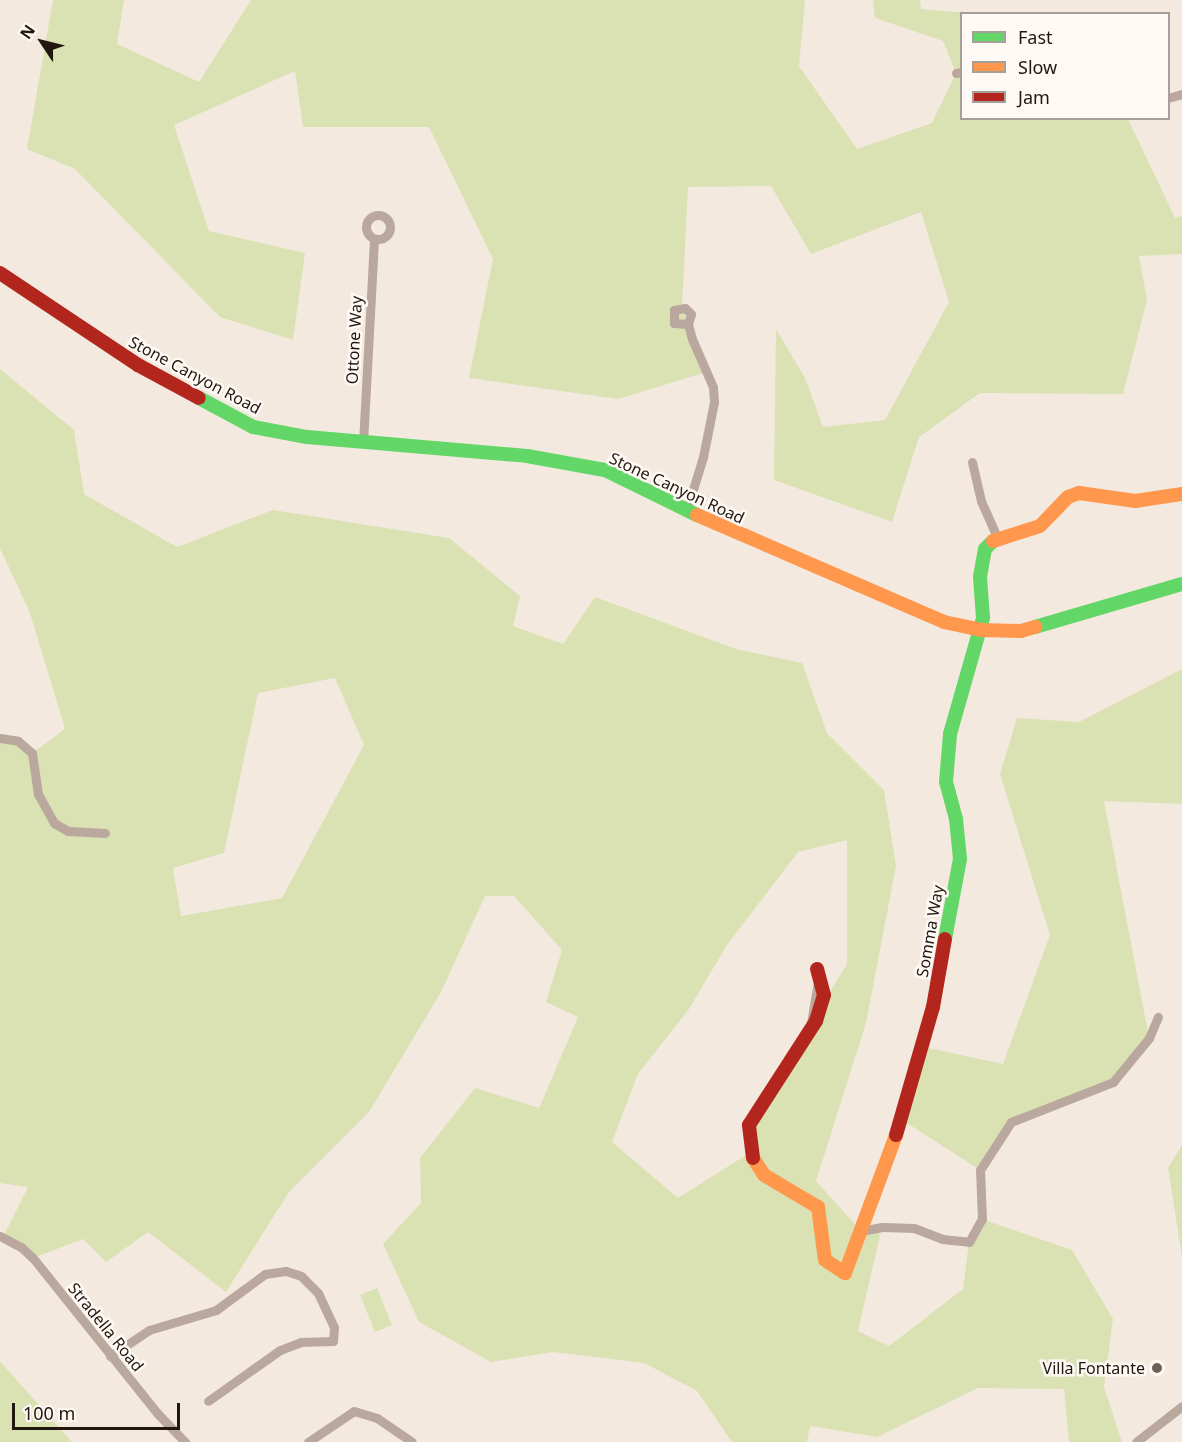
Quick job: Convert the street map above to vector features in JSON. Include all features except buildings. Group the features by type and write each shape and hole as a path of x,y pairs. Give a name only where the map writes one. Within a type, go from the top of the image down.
{"street":[{"name":"Ottone Way","path":"363,443 374,239"},
{"name":"Stone Canyon Road","path":"0,273 75,326 235,418 277,433 363,443 527,456 605,470 907,608 944,622 981,630 1041,627 1182,584"},
{"path":"687,509 704,458 714,402 713,387 688,324"},
{"path":"972,462 981,501 997,537 1040,526 1068,497 1079,493 1136,501 1182,494"},
{"name":"Somma Way","path":"818,972 824,995 810,1030 800,1050 760,1102 749,1125 748,1139 754,1161 764,1175 805,1196 821,1211 825,1260 832,1268 845,1273 920,1064 933,1007 960,859 956,819 946,782 950,735 981,630 985,599 980,577 985,549 997,537"},
{"path":"0,738 18,741 32,753 38,794 54,823 68,831 105,833"},
{"path":"861,1232 882,1227 914,1228 942,1239 969,1242 982,1220 980,1170 1011,1122 1113,1082 1149,1038 1158,1017"},
{"name":"Stradella Road","path":"0,1236 21,1247 33,1258 110,1356 185,1442"},
{"path":"110,1356 149,1330 216,1310 265,1274 275,1271 301,1276 312,1284 334,1327 333,1341 301,1342 280,1350 207,1401"},
{"path":"1136,1442 1182,1406"},
{"path":"308,1442 354,1411 377,1418 412,1442"}],"green space":[{"path":"53,0 124,0 117,44 199,82 251,0 805,0 799,66 857,149 932,123 956,73 943,41 875,18 873,0 920,0 921,9 960,12 960,120 1128,120 1175,218 1182,216 1182,254 1139,256 1147,300 1123,394 980,393 919,437 892,522 774,480 776,329 805,378 823,427 885,420 949,302 921,212 811,254 771,186 688,187 682,307 707,372 618,399 469,378 493,259 429,127 303,127 295,71 174,125 209,231 305,253 293,340 220,317 75,169 27,149"},
{"path":"0,369 74,430 84,494 177,547 273,510 449,538 520,596 513,626 563,644 595,597 736,649 802,663 827,733 884,790 896,866 866,1023 816,1181 861,1231 882,1227 858,1331 889,1346 963,1289 969,1242 982,1219 1072,1250 1113,1319 1104,1387 1122,1442 1069,1442 1064,1389 978,1388 877,1437 810,1426 807,1442 732,1442 697,1391 644,1363 553,1352 491,1362 419,1322 383,1244 421,1203 420,1158 475,1088 539,1108 578,1017 546,1002 562,950 514,896 485,896 441,992 369,1112 289,1192 226,1292 148,1232 106,1262 83,1239 33,1258 3,1237 28,1187 0,1183 0,738 32,753 65,729 30,613 0,548","holes":["335,678 364,745 282,898 181,916 173,868 224,853 258,693","847,840 847,964 749,1125 751,1152 678,1198 612,1142 638,1074 689,1009 727,945 798,852"]},
{"path":"1182,669 1182,804 1104,801 1149,1038 1113,1082 1011,1122 980,1170 902,1120 924,1047 1003,1064 1050,935 1000,774 1017,718 1079,722"},
{"path":"1182,1145 1182,1257 1168,1168"},
{"path":"377,1288 392,1325 375,1332 360,1295"},
{"path":"0,1362 6,1368 72,1442 0,1442"}],"traffic: fast":[{"path":"199,398 253,427 307,437 527,456 605,470 697,515"},
{"path":"945,939 960,859 956,819 946,782 950,734 983,618 980,577 985,549 993,541"},
{"path":"1035,627 1182,584"}],"traffic: slow":[{"path":"993,541 1040,526 1068,497 1079,493 1135,501 1182,494"},
{"path":"697,515 944,622 981,630 1021,631 1035,627"},
{"path":"753,1158 764,1175 818,1207 825,1260 845,1273 896,1135"}],"traffic: jam":[{"path":"0,273 138,365 199,398"},
{"path":"896,1135 933,1007 945,939"},
{"path":"753,1158 749,1125 816,1021 824,995 817,969"}],"place":[{"name":"Villa Fontante","path":"1157,1368"}]}
